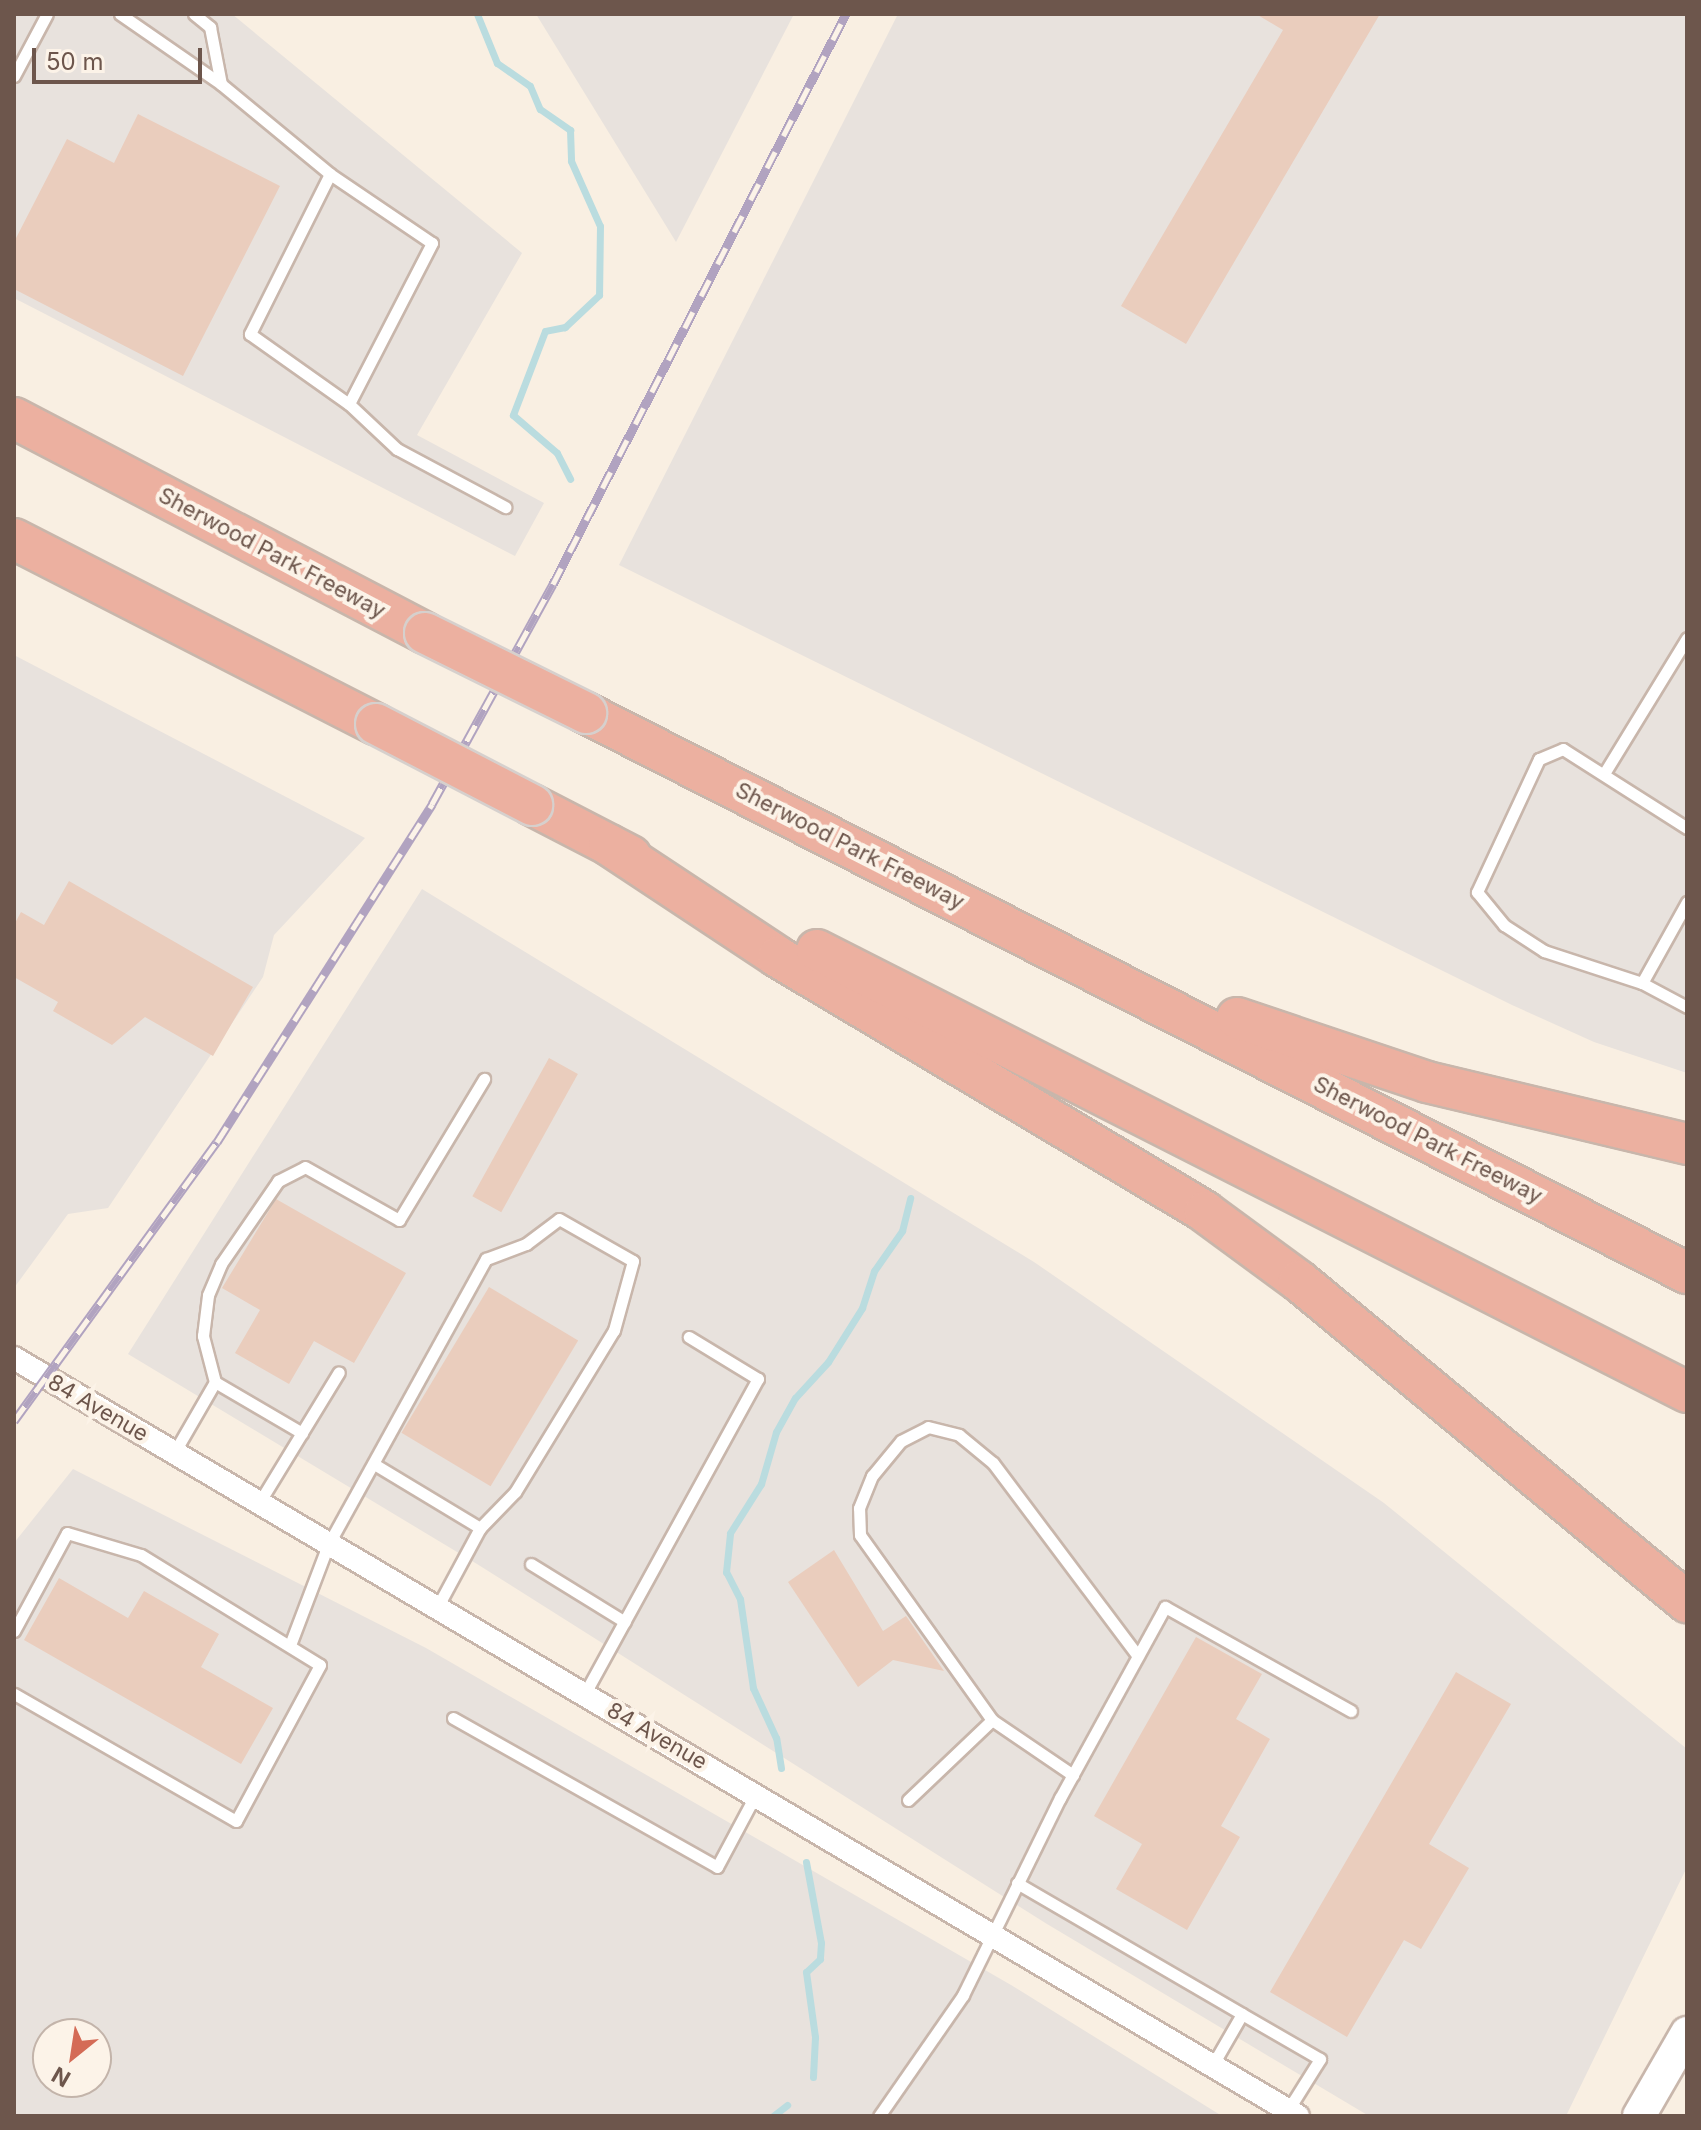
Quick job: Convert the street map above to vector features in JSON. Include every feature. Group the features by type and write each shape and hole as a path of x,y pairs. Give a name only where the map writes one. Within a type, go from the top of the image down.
{"highway":[{"name":"Sherwood Park Freeway","path":"14,418 425,633 1063,952 1687,1273"},
{"path":"14,539 1687,1392"},
{"path":"609,845 778,957 1205,1212 1299,1281 1687,1602"},
{"path":"1063,952 1427,1082 1687,1144"}],"main road":[{"path":"1639,2113 1687,2033"}],"street":[{"name":"84 Avenue","path":"14,1358 328,1545 756,1793 1293,2113"}],"lane":[{"path":"14,76 47,14"},
{"path":"120,14 221,84 330,174 432,243 349,404"},
{"path":"194,14 210,27 221,84"},
{"path":"330,174 250,334 349,404 397,449 505,507"},
{"path":"1605,772 1687,638"},
{"path":"1687,828 1605,772 1563,749 1539,759 1477,892 1504,925 1544,951 1642,983 1687,1007"},
{"path":"1642,983 1687,902"},
{"path":"174,1453 215,1382 203,1336 208,1295 221,1264 278,1181 305,1167 399,1220 484,1079"},
{"path":"290,1645 328,1545 486,1259 526,1244 559,1219 633,1261 614,1330 515,1492 480,1528 437,1608"},
{"path":"584,1695 758,1379 689,1337"},
{"path":"259,1503 339,1372"},
{"path":"215,1382 302,1433"},
{"path":"1073,1775 992,1720 860,1535 859,1508 872,1476 901,1441 928,1427 959,1435 993,1463 1138,1656"},
{"path":"374,1464 480,1528"},
{"path":"14,1631 67,1533 141,1555 320,1665 236,1821 14,1694"},
{"path":"531,1564 625,1622"},
{"path":"879,2116 963,1995 996,1935 1017,1883 1073,1775 1165,1607 1351,1711"},
{"path":"453,1718 717,1867 756,1793"},
{"path":"908,1800 992,1720"},
{"path":"1017,1883 1320,2059 1293,2113"},
{"path":"1212,2067 1242,2014"}],"shaded area":[{"path":"14,14 232,14 522,253 417,435 544,503 515,556 14,298"},
{"path":"536,14 794,14 676,242"},
{"path":"898,14 1687,14 1687,1073 1594,1042 1512,1005 619,565"},
{"path":"14,655 365,838 274,935 263,977 108,1208 68,1214 14,1288"},
{"path":"422,889 1034,1262 1384,1503 1687,1749 1687,1867 1566,2116 1369,2116 1047,1924 477,1564 128,1354"},
{"path":"73,1469 426,1648 1011,1985 1222,2116 14,2116 14,1543"}],"building":[{"path":"1256,14 1380,14 1186,344 1121,306 1283,30"},
{"path":"138,114 280,186 183,376 14,289 14,242 67,139 114,163"},
{"path":"69,881 253,987 213,1056 145,1017 112,1045 53,1011 58,1002 14,977 14,925 21,912 44,925"},
{"path":"549,1058 578,1074 501,1212 472,1196"},
{"path":"276,1199 406,1273 354,1363 314,1341 289,1384 235,1353 260,1310 222,1288"},
{"path":"489,1287 578,1341 491,1486 401,1433"},
{"path":"834,1550 883,1631 906,1616 944,1671 893,1660 858,1687 788,1582"},
{"path":"59,1578 128,1618 144,1591 219,1634 201,1667 273,1708 241,1764 24,1640"},
{"path":"1196,1637 1262,1674 1236,1719 1270,1739 1221,1826 1240,1837 1187,1930 1116,1889 1142,1844 1094,1816"},
{"path":"1456,1672 1511,1704 1429,1844 1469,1868 1421,1949 1404,1940 1347,2037 1270,1992"}],"waterway":[{"path":"477,14 497,63 530,86 540,109 570,130 571,161 600,226 599,295 565,327 545,331 513,415 557,453 570,479"},
{"path":"781,1768 776,1738 753,1688 740,1599 726,1572 730,1533 761,1484 776,1432 795,1398 828,1362 862,1308 874,1271 902,1231 910,1198"},
{"path":"806,1862 821,1943 820,1959 806,1972 815,2037 813,2077"},
{"path":"773,2116 787,2105"}],"railway":[{"path":"14,1421 217,1142 432,804 553,584 846,14"}]}
